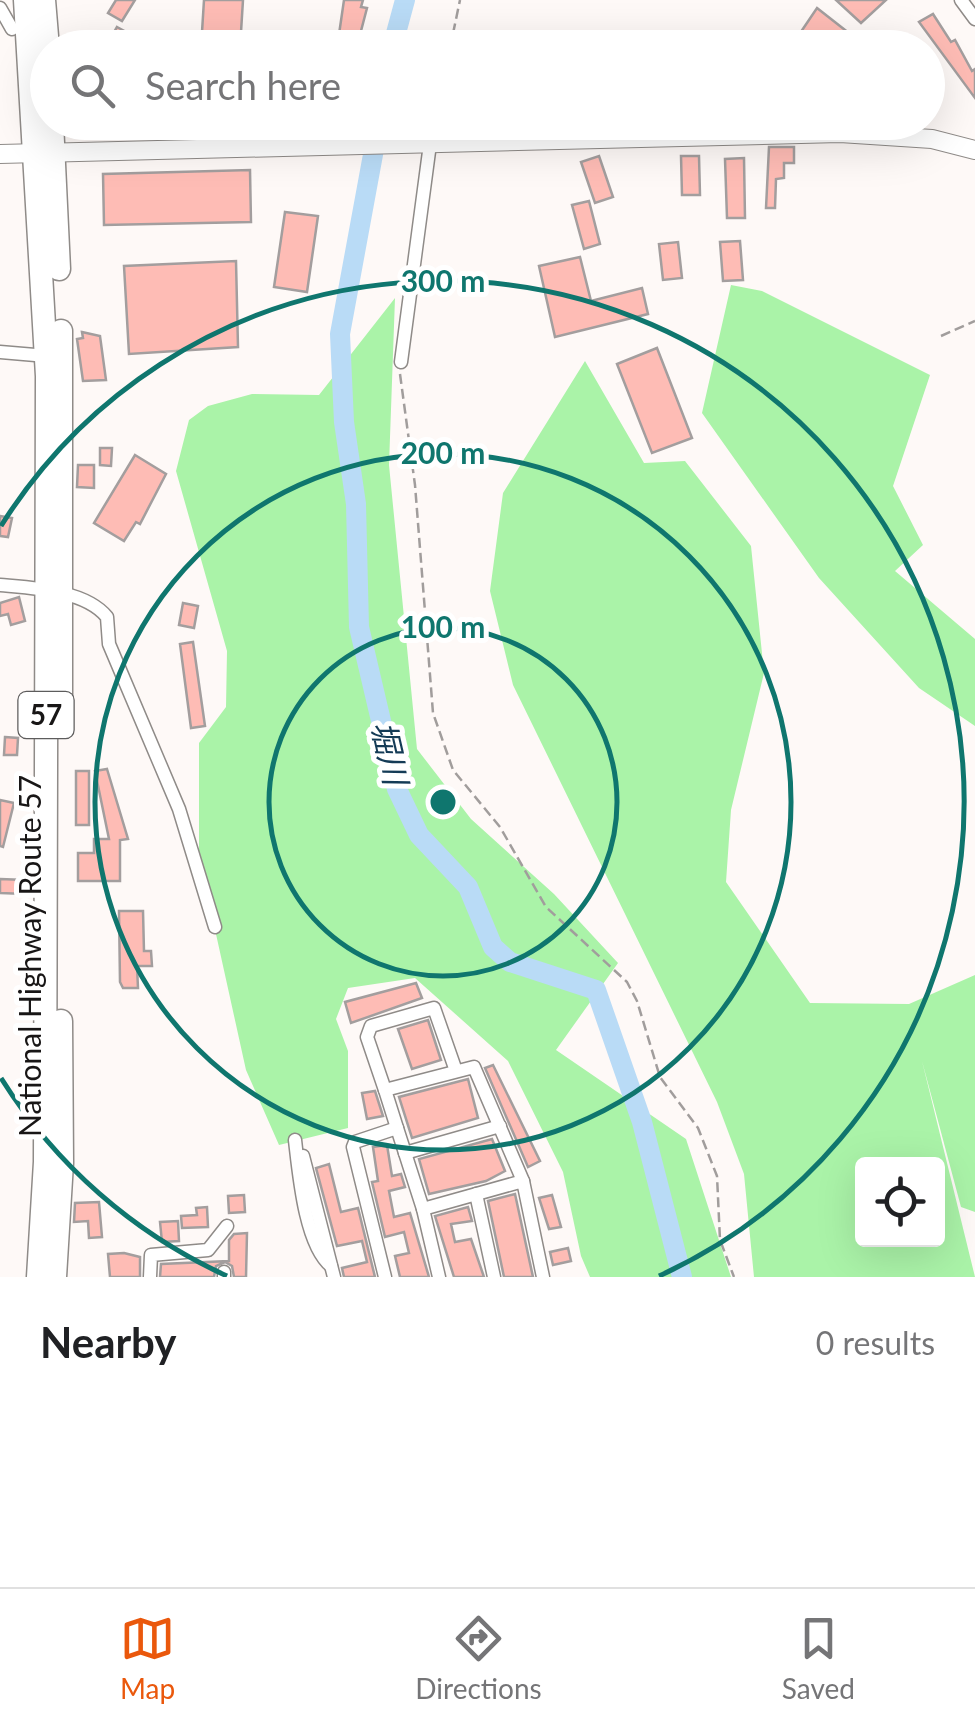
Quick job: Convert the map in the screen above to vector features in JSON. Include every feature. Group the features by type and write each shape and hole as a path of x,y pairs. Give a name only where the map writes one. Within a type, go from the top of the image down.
{"highway":[{"name":"57","path":"25,0 30,38"},
{"path":"44,0 46,30"},
{"name":"57","path":"43,140 45,154"},
{"name":"57","path":"45,154 48,140"},
{"name":"National Highway Route 57","path":"45,154 62,1163 55,1277"},
{"name":"National Highway Route 57","path":"38,1277 45,1144 54,593 63,366 45,154"}],"main road":[{"path":"0,154 579,140"},
{"path":"936,140 975,150"}],"street":[{"path":"962,0 975,19"},
{"path":"0,8 12,29"},
{"path":"401,362 430,144"},
{"path":"0,352 47,356"},
{"path":"0,584 94,604 107,617 109,644 179,810 215,927"},
{"path":"439,1277 423,1208 368,1037 371,1026 434,1008 456,1072"},
{"path":"385,1090 474,1067 523,1181 543,1277"},
{"path":"406,1153 500,1126"},
{"path":"385,1277 354,1142 398,1128"},
{"path":"295,1140 300,1181 319,1256 332,1272"},
{"path":"302,1154 332,1272"},
{"path":"423,1208 523,1181"},
{"path":"476,1194 494,1277"},
{"path":"150,1277 150,1255 208,1250 227,1226"}],"path":[{"path":"454,30 460,0"},
{"path":"941,336 975,321"},
{"path":"401,362 401,407 415,485 426,653 440,742 453,770 500,827 546,907 627,982 638,1001 660,1077 698,1128 716,1176 720,1240 734,1277"}],"green space":[{"path":"731,285 762,291 930,375 893,486 923,545 895,571 975,639 975,726 919,688 819,578 702,413"},
{"path":"395,298 389,465 417,749 471,819 554,894 618,963 556,1050 686,1139 731,1277 590,1277 581,1256 563,1172 508,1061 415,978 348,988 336,1019 348,1051 348,1128 279,1145 246,1070 199,857 199,743 226,707 227,651 176,471 189,420 208,406 252,394 319,395"},
{"path":"585,361 644,463 685,461 751,546 764,673 731,810 726,882 810,1003 909,1004 975,975 975,1212 961,1207 922,1061 975,1277 754,1277 744,1174 717,1102 513,685 490,591 503,493"}],"building":[{"path":"116,0 135,0 122,21 108,13"},
{"path":"204,0 243,0 241,30 202,30"},
{"path":"344,0 363,0 361,7 367,8 361,30 340,30"},
{"path":"836,0 886,0 861,23"},
{"path":"817,8 845,30 802,30"},
{"path":"933,14 943,30 925,30 919,22"},
{"path":"945,33 951,42 955,40 972,71 975,69 975,98 945,57"},
{"path":"769,147 794,147 794,163 784,163 784,178 776,179 775,208 766,208"},
{"path":"599,156 613,197 595,203 581,162"},
{"path":"681,156 699,156 700,195 682,195"},
{"path":"744,158 745,218 727,218 725,159"},
{"path":"250,170 251,222 104,225 103,174"},
{"path":"589,201 600,244 584,249 572,205"},
{"path":"285,212 318,216 307,292 274,287"},
{"path":"740,241 743,280 723,281 720,242"},
{"path":"678,242 682,278 663,280 659,244"},
{"path":"580,257 591,301 642,288 648,314 555,337 539,266"},
{"path":"236,261 238,347 129,354 124,266"},
{"path":"82,332 100,336 106,380 83,381 77,339 83,338"},
{"path":"657,348 692,438 652,453 617,364"},
{"path":"100,448 112,448 111,466 100,465"},
{"path":"135,455 166,474 140,524 136,522 124,541 94,523"},
{"path":"78,465 94,465 94,488 77,487"},
{"path":"0,516 12,518 8,537 0,536"},
{"path":"19,597 25,621 11,625 8,614 0,616 0,603"},
{"path":"183,603 198,606 194,628 179,625"},
{"path":"193,642 205,726 191,728 180,644"},
{"path":"5,737 18,738 17,755 4,755"},
{"path":"107,769 128,839 120,840 120,881 78,881 78,853 94,853 94,839 109,839 95,771"},
{"path":"76,771 89,771 89,825 76,825"},
{"path":"0,800 14,803 3,847 0,846"},
{"path":"0,879 25,880 25,894 0,893"},
{"path":"119,911 143,911 144,951 151,951 152,966 137,966 138,988 123,988 120,982"},
{"path":"416,983 422,998 351,1023 345,1002"},
{"path":"428,1020 441,1060 412,1069 398,1029"},
{"path":"493,1065 540,1161 528,1167 485,1068"},
{"path":"468,1079 478,1118 412,1138 399,1097"},
{"path":"375,1091 383,1116 367,1119 362,1093"},
{"path":"492,1139 505,1171 486,1181 429,1194 419,1159"},
{"path":"387,1145 392,1176 401,1174 405,1187 389,1191 394,1217 410,1213 429,1277 400,1277 395,1256 409,1253 404,1232 385,1237 372,1182 378,1181 373,1147"},
{"path":"329,1164 341,1212 358,1208 375,1277 344,1277 342,1268 367,1262 362,1241 337,1246 316,1168"},
{"path":"515,1194 533,1277 504,1277 488,1201"},
{"path":"244,1195 245,1212 229,1213 228,1196"},
{"path":"552,1195 561,1227 549,1229 539,1198"},
{"path":"99,1202 102,1237 89,1238 88,1221 74,1222 75,1203"},
{"path":"207,1207 208,1227 182,1228 181,1216 197,1215 196,1208"},
{"path":"468,1207 472,1221 451,1224 455,1242 471,1239 484,1277 454,1277 435,1216"},
{"path":"178,1221 179,1241 162,1242 160,1222"},
{"path":"247,1233 246,1277 234,1277 232,1266 225,1262 216,1266 214,1277 160,1277 161,1264 229,1261 229,1240 234,1234"},
{"path":"568,1248 571,1261 553,1265 550,1252"},
{"path":"108,1254 140,1257 140,1277 110,1277"}],"waterway":[{"name":"堀川","path":"397,30 405,0"},
{"name":"堀川","path":"376,140 340,334 344,422 356,504 359,627 397,789 419,835 468,887 493,947 510,962 596,990 642,1122 682,1277"}]}
